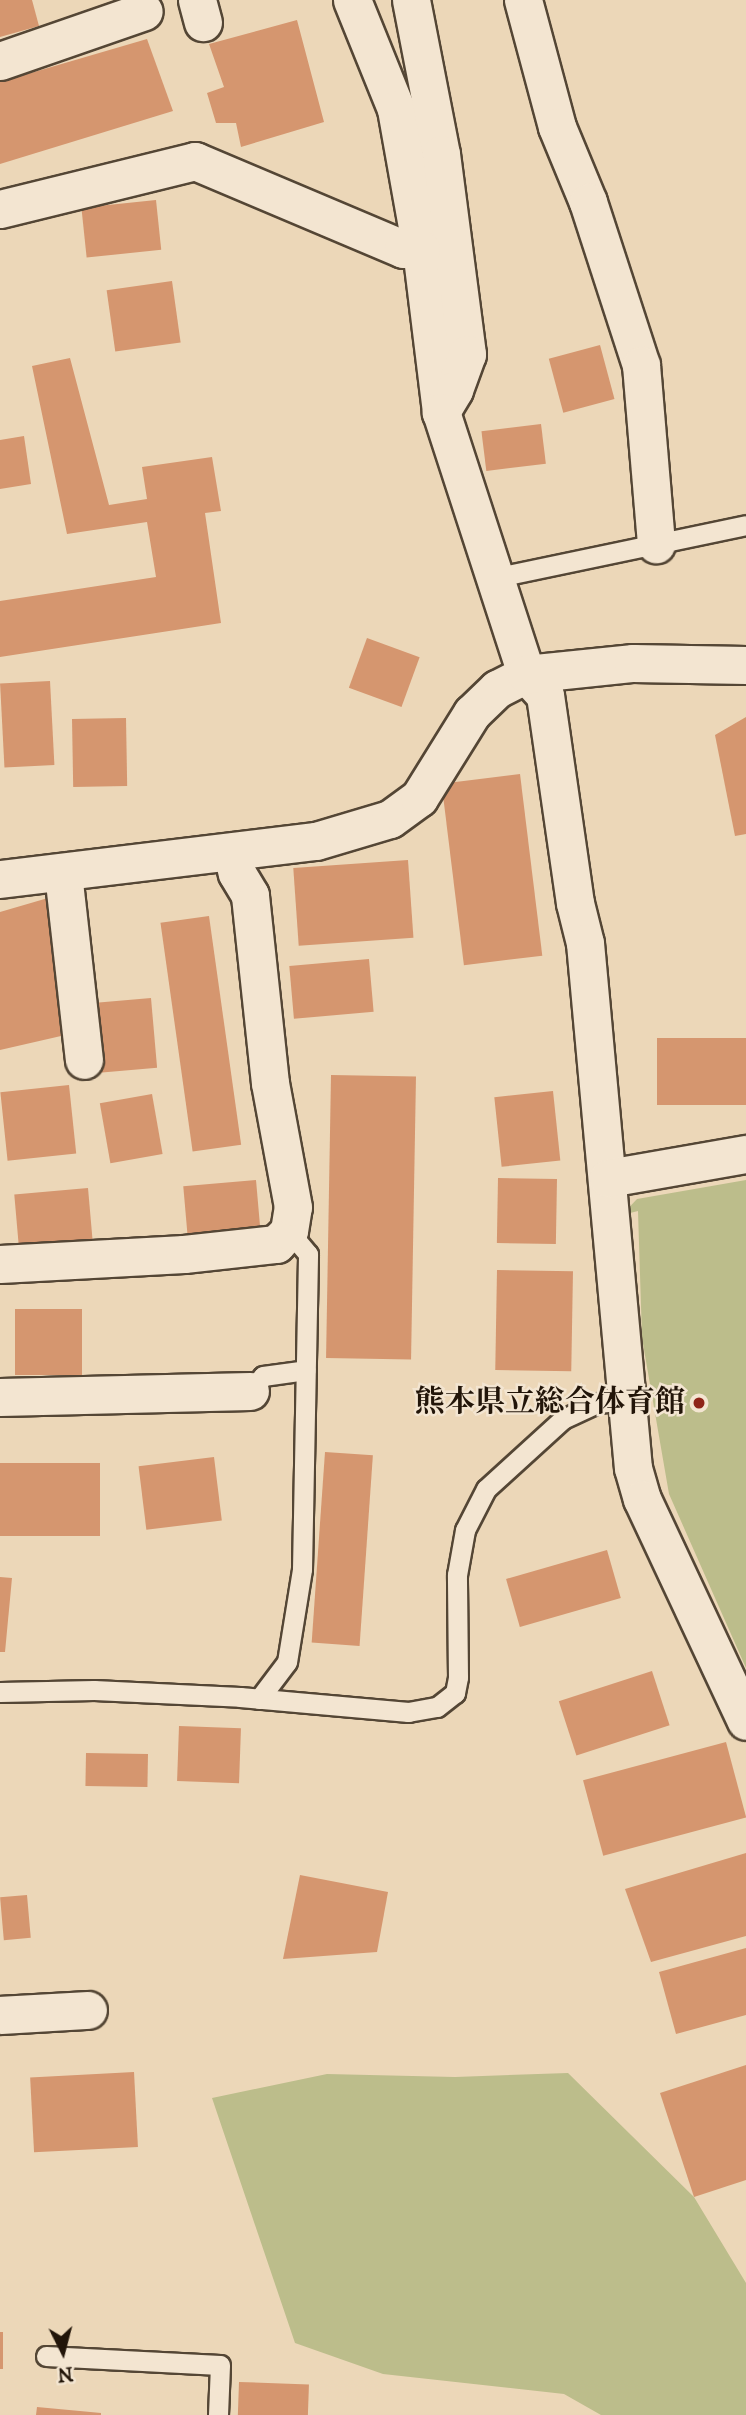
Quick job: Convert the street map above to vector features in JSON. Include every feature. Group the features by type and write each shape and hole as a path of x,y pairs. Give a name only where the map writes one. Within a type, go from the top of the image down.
{"street":[{"path":"352,0 396,109 421,249 441,412 526,674 545,695 575,903 585,943 633,1468 642,1499 746,1721"},
{"path":"411,0 441,154 467,354 454,390 441,412"},
{"path":"523,0 558,127 588,202 641,365 656,544"},
{"path":"0,61 144,11"},
{"path":"0,209 195,161 403,249 421,249"},
{"path":"0,879 316,841 390,818 419,798 472,713 498,689 526,674 633,663 746,665"},
{"path":"0,1264 184,1254 276,1244 289,1231 293,1207 270,1083 250,895 237,873 232,852"},
{"path":"63,873 84,1060"},
{"path":"608,1178 746,1154"},
{"path":"0,1397 250,1391"},
{"path":"0,2015 88,2010"}],"lane":[{"path":"493,578 746,525"},
{"path":"259,1699 287,1662 302,1569 308,1254 289,1231"},
{"path":"250,1391 263,1376 306,1370"},
{"path":"0,1692 94,1690 259,1699 408,1712 437,1707 455,1693 458,1677 457,1575 465,1530 486,1489 563,1419 598,1403 626,1400"},
{"path":"46,2356 220,2365 218,2415"}],"green space":[{"name":"熊本県立総合体育館","path":"746,1180 746,1668 669,1494 642,1338 638,1211 622,1215 637,1199"},
{"path":"568,2073 694,2197 746,2283 746,2415 601,2415 564,2394 383,2374 295,2343 212,2098 327,2074 455,2077"}],"building":[{"path":"0,0 32,0 39,26 0,37"},
{"path":"297,20 324,122 241,147 236,123 216,123 207,93 224,87 209,44"},
{"path":"147,39 173,111 0,164 0,82"},
{"path":"156,200 161,250 87,258 81,208"},
{"path":"172,281 181,342 115,352 107,290"},
{"path":"600,345 614,399 563,413 549,359"},
{"path":"70,358 109,505 147,499 142,467 212,457 221,511 205,513 221,623 0,657 0,601 156,577 147,522 67,534 32,366"},
{"path":"541,424 546,464 486,471 481,431"},
{"path":"24,436 31,484 0,489 0,440"},
{"path":"367,638 420,657 401,707 349,688"},
{"path":"50,681 54,765 4,768 0,684"},
{"path":"746,717 746,834 735,836 715,735"},
{"path":"126,718 127,786 73,787 72,719"},
{"path":"520,774 542,956 464,965 442,784"},
{"path":"408,860 413,938 299,946 293,868"},
{"path":"48,898 61,1036 0,1050 0,912"},
{"path":"209,916 241,1145 193,1152 160,923"},
{"path":"369,959 374,1012 294,1019 289,966"},
{"path":"151,998 157,1068 99,1073 93,1003"},
{"path":"657,1038 746,1038 746,1105 657,1105"},
{"path":"331,1075 416,1076 411,1359 326,1358"},
{"path":"69,1085 76,1154 8,1161 0,1092"},
{"path":"553,1091 560,1161 502,1167 494,1097"},
{"path":"152,1094 163,1154 110,1163 100,1103"},
{"path":"498,1178 557,1179 556,1244 497,1243"},
{"path":"256,1180 260,1228 187,1234 183,1186"},
{"path":"88,1188 93,1247 19,1253 14,1194"},
{"path":"497,1270 573,1271 571,1371 495,1370"},
{"path":"15,1309 82,1309 82,1375 15,1375"},
{"path":"325,1452 373,1455 360,1646 312,1643"},
{"path":"214,1457 222,1521 146,1530 139,1466"},
{"path":"0,1463 100,1463 100,1536 0,1536"},
{"path":"607,1550 621,1598 520,1627 506,1579"},
{"path":"0,1577 12,1578 5,1652 0,1652"},
{"path":"652,1671 670,1725 576,1755 559,1701"},
{"path":"179,1726 241,1728 239,1783 177,1781"},
{"path":"726,1742 746,1817 603,1856 583,1780"},
{"path":"86,1753 148,1754 147,1787 85,1786"},
{"path":"746,1853 746,1936 651,1962 625,1889"},
{"path":"300,1875 388,1892 377,1952 283,1959"},
{"path":"27,1895 31,1938 4,1940 0,1897"},
{"path":"746,1948 746,2015 676,2034 659,1972"},
{"path":"746,2065 746,2180 694,2197 660,2093"},
{"path":"134,2072 138,2147 34,2152 30,2077"},
{"path":"0,2332 3,2332 3,2369 0,2369"},
{"path":"239,2382 309,2384 308,2415 238,2415"},
{"path":"37,2407 101,2413 101,2415 36,2415"}],"place":[{"name":"熊本県立総合体育館","path":"699,1403"}]}
